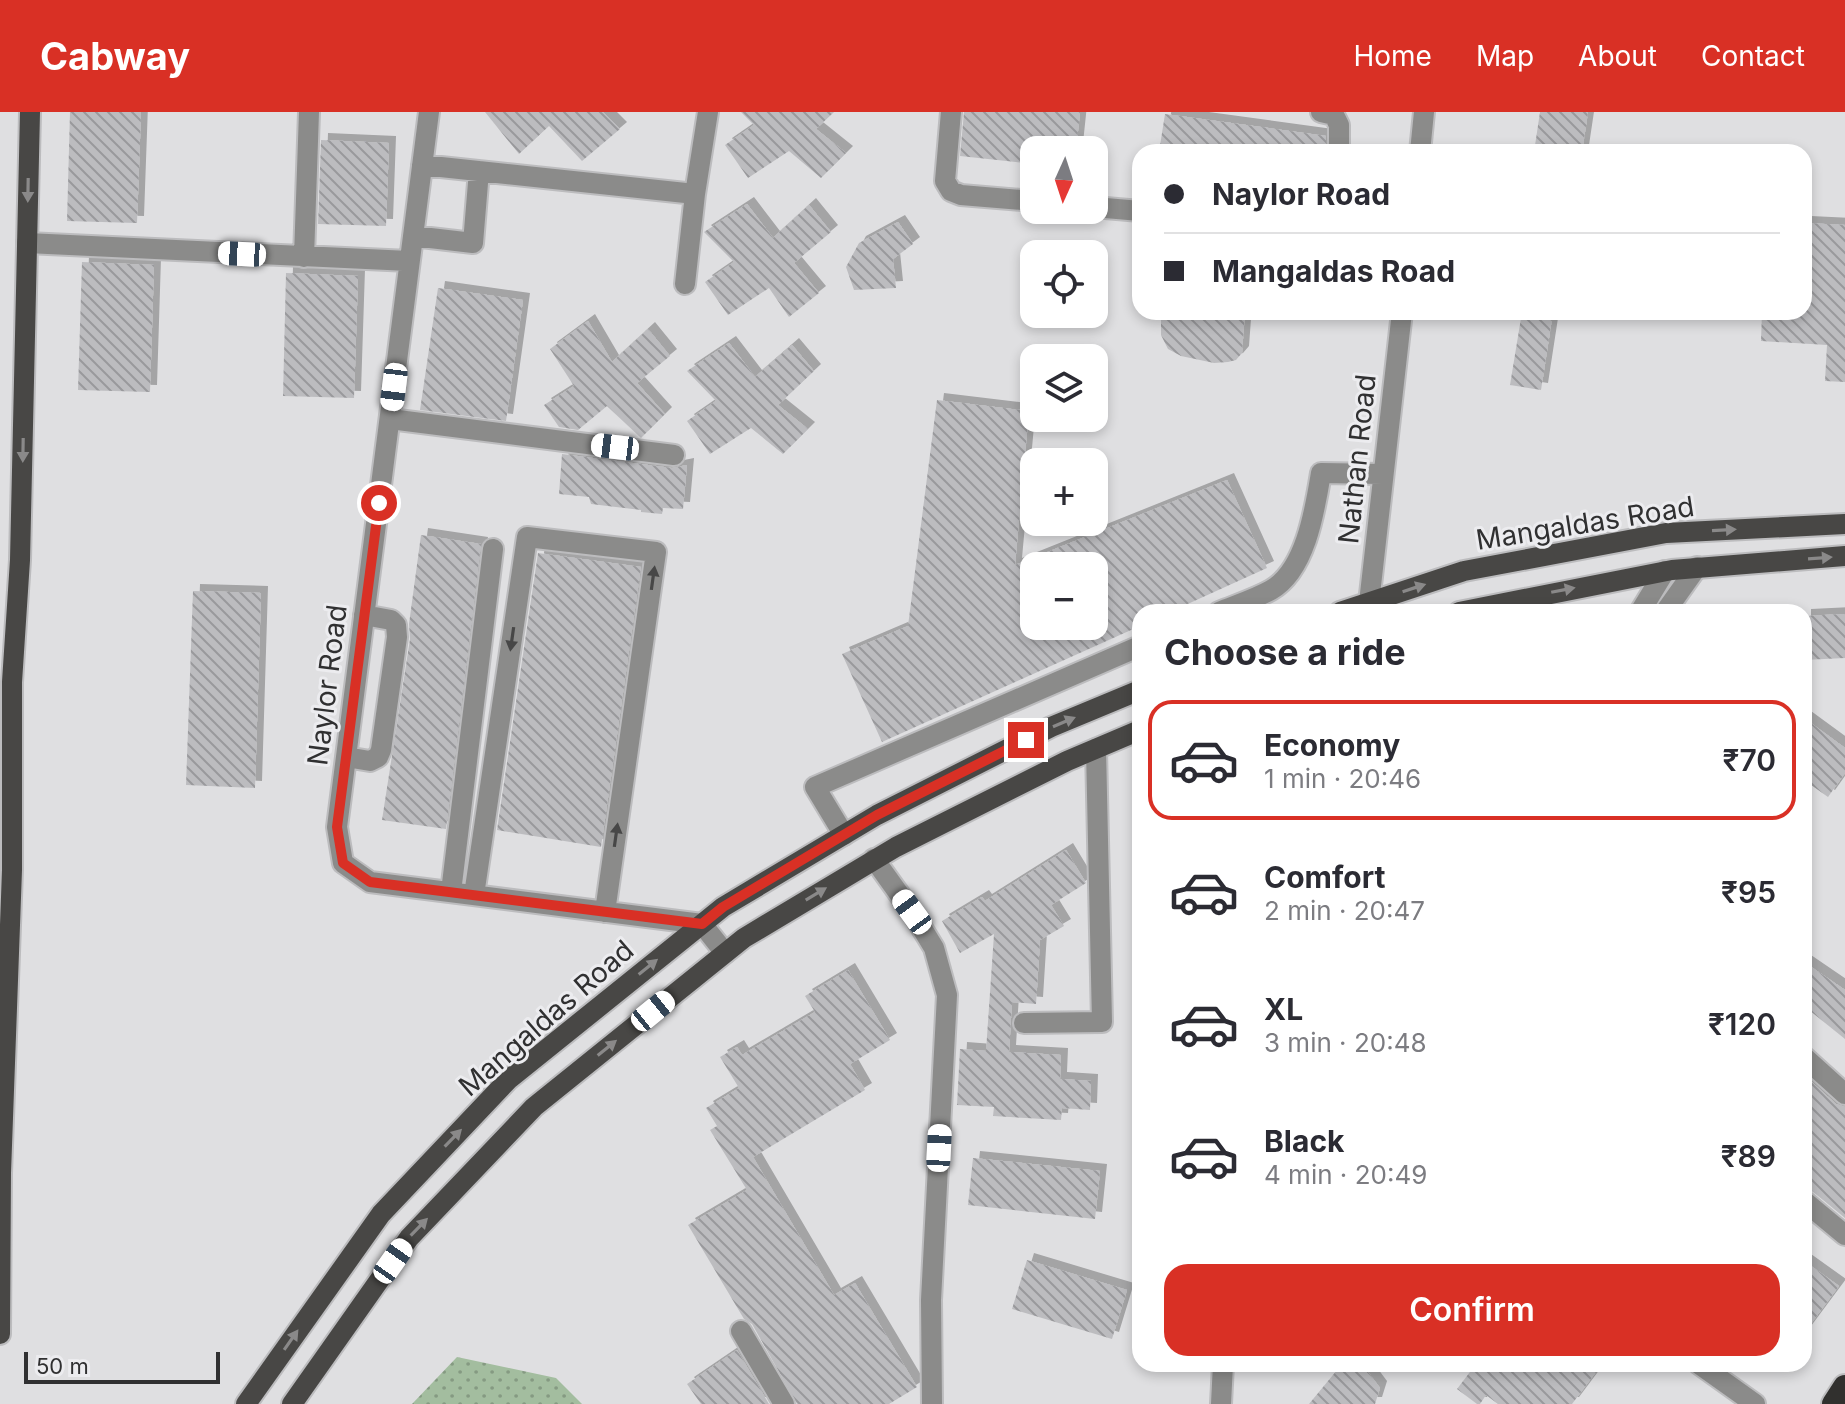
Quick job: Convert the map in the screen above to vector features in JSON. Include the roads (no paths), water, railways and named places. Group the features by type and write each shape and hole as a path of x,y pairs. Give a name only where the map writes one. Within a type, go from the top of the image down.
{"highway":[{"path":"1834,1404 1845,1387"}],"main road":[{"path":"0,1334 1,1173 12,870 12,682 20,560 30,112"},
{"name":"Mangaldas Road","path":"1379,604 1464,571 1666,533 1845,524"},
{"path":"1499,604 1665,571 1845,556"},
{"name":"Mangaldas Road","path":"246,1404 381,1214 508,1080 723,907 877,815 1051,727 1132,693"},
{"path":"292,1404 409,1238 523,1118 725,953 744,938 874,859 1067,761 1132,733"}],"street":[{"path":"304,257 309,112"},
{"name":"Naylor Road","path":"429,112 337,827 343,863 370,882 702,924"},
{"path":"685,284 708,112"},
{"path":"951,112 945,181 951,191 961,195 1020,200"},
{"path":"1321,112 1334,115 1339,125 1339,144"},
{"path":"1421,144 1424,112"},
{"path":"422,165 695,194"},
{"path":"413,236 473,243 479,171"},
{"path":"1108,208 1132,210"},
{"path":"27,243 409,261"},
{"name":"Nathan Road","path":"1371,604 1401,320"},
{"path":"390,419 674,455"},
{"path":"1237,604 1274,588 1294,565 1312,525 1321,473 1383,474"},
{"path":"474,895 527,537 656,552 605,912"},
{"path":"451,892 493,549"},
{"path":"1671,604 1697,567"},
{"path":"1645,604 1665,571"},
{"path":"346,757 370,761 378,757 381,750 397,637 396,625 391,620 364,615"},
{"path":"844,835 815,787 1132,649"},
{"path":"1024,1023 1102,1022 1096,749"},
{"path":"874,859 934,948 947,995 931,1300 932,1404"},
{"path":"702,924 725,953"},
{"path":"1812,1064 1845,1094"},
{"path":"1812,1208 1845,1235"},
{"path":"741,1331 784,1404"},
{"path":"1221,1404 1223,1372"},
{"path":"1710,1372 1755,1404"}]}
